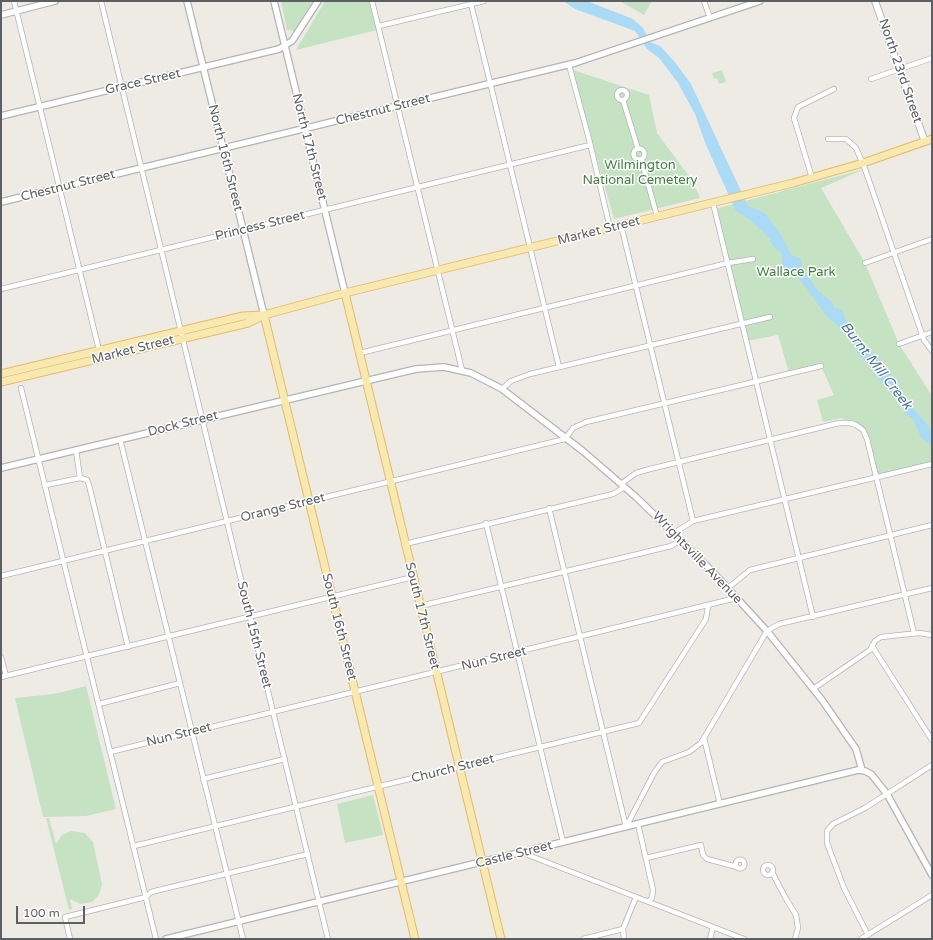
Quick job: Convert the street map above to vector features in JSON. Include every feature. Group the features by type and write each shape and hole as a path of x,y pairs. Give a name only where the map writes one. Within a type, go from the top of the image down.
{"main road":[{"name":"North 23rd Street","path":"875,1 899,69 928,140"},
{"name":"Market Street","path":"1,382 182,334 243,316 264,315 439,269 812,178 928,140"},
{"name":"South 17th Street","path":"345,293 501,939"},
{"name":"South 16th Street","path":"264,315 415,939"},
{"name":"Market Street","path":"1,374 99,350 182,334"}],"street":[{"path":"14,1 99,350"},
{"path":"1,15 55,1"},
{"name":"South 15th Street","path":"101,1 328,939"},
{"name":"North 16th Street","path":"187,1 264,315"},
{"name":"North 17th Street","path":"274,1 345,293"},
{"path":"285,46 295,37 318,1"},
{"path":"372,1 439,269 462,370"},
{"path":"379,26 484,1"},
{"path":"704,1 710,18"},
{"name":"Chestnut Street","path":"1,202 569,65 760,1"},
{"path":"471,4 559,367"},
{"name":"Grace Street","path":"1,116 203,68 285,46"},
{"path":"871,79 932,58"},
{"path":"569,65 610,228"},
{"path":"812,178 794,118 798,106 834,89"},
{"path":"624,100 638,149"},
{"path":"828,139 846,139 856,148 863,162 922,335 932,351"},
{"name":"Princess Street","path":"1,289 590,145"},
{"path":"638,149 635,151 634,155 637,159 641,159"},
{"path":"638,149 643,150 645,153 641,159 657,216"},
{"path":"714,203 813,617"},
{"path":"621,225 693,521"},
{"path":"865,263 932,239"},
{"path":"360,353 728,263 754,259"},
{"path":"502,389 518,377 742,322 770,317"},
{"path":"899,344 932,332"},
{"path":"565,439 570,430 578,425 821,366"},
{"name":"Wrightsville Avenue","path":"366,380 416,368 437,367 462,370 479,376 502,389 556,429 565,439 584,452 623,485 674,533 728,588 767,631 813,689 856,749 862,770"},
{"name":"Dock Street","path":"1,468 366,380"},
{"path":"21,388 40,459 156,939"},
{"path":"405,544 612,494 639,472 839,423 850,423 863,430 867,439 914,634"},
{"path":"120,439 243,939"},
{"name":"Orange Street","path":"1,576 565,439"},
{"path":"76,450 80,478"},
{"path":"674,533 693,521 932,464"},
{"path":"46,485 80,478 87,480 90,485 104,551 128,647"},
{"path":"549,508 626,827"},
{"path":"486,524 563,842"},
{"path":"728,588 748,570 932,525"},
{"path":"420,606 671,546 681,540"},
{"path":"1,657 3,677 413,577"},
{"path":"626,827 654,773 662,762 689,752 700,745 767,631 779,624 932,588"},
{"name":"Nun Street","path":"110,752 736,598"},
{"name":"Church Street","path":"134,846 636,724 642,720 706,619 708,606"},
{"path":"813,689 870,650 877,639 884,636 914,634 932,635"},
{"path":"872,646 932,740"},
{"path":"99,704 180,683"},
{"path":"704,738 720,804"},
{"path":"203,779 285,759"},
{"path":"868,935 844,888 827,843 827,830 832,824 888,794 932,766"},
{"path":"862,770 875,777 888,794 932,876"},
{"name":"Castle Street","path":"166,939 862,770"},
{"path":"638,824 653,890 652,898 649,902"},
{"path":"646,858 701,845 703,855 707,859 737,867"},
{"path":"522,853 744,939"},
{"path":"70,939 65,917 146,897 151,892 227,875 308,854"},
{"path":"772,872 798,920 798,928 795,939"},
{"path":"861,939 932,895"},
{"path":"624,939 623,929 636,897"},
{"path":"710,939 713,927"},
{"path":"583,939 623,929"}],"green space":[{"path":"281,1 313,1 294,31 287,30"},
{"path":"325,1 369,1 377,30 296,50"},
{"path":"620,1 652,1 644,15"},
{"name":"Wilmington National Cemetery","path":"573,70 649,95 657,133 692,180 700,198 614,219 572,71"},
{"path":"722,70 726,82 719,84 717,78 714,79 712,73"},
{"name":"Wallace Park","path":"865,169 821,188 865,263 899,344 932,396 932,462 877,477 867,439 859,427 841,418 823,422 817,400 834,395 821,366 789,373 778,335 747,341 715,209"},
{"path":"86,686 116,809 86,816 43,817 15,698 54,694"},
{"path":"373,795 383,835 345,843 337,804"},
{"path":"46,818 49,818 56,844 62,835 71,831 85,833 93,842 102,884 99,895 92,902 80,904 70,899 72,909 69,910"}],"water":[{"name":"Burnt Mill Creek","path":"563,1 587,1 633,19 643,28 650,42 660,46 674,61 691,84 748,206 765,213 783,238 791,255 800,258 802,267 818,291 832,302 834,307 842,310 848,325 859,342 883,363 908,402 932,430 932,446 921,437 913,419 905,413 899,401 875,375 871,364 860,357 848,336 825,314 798,277 782,268 782,254 773,246 769,238 749,219 736,211 706,145 695,114 678,83 659,58 647,49 635,31 575,9"}]}
